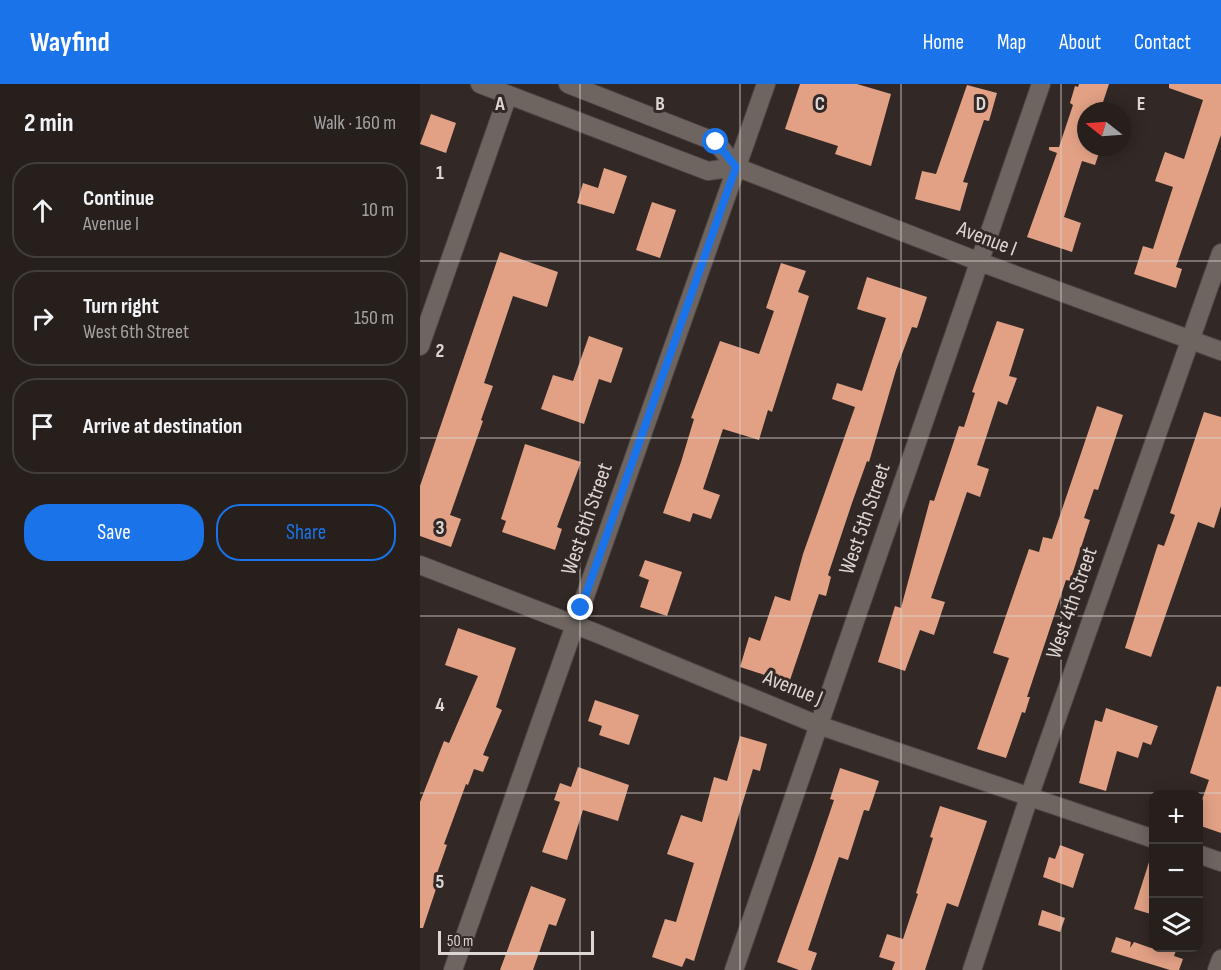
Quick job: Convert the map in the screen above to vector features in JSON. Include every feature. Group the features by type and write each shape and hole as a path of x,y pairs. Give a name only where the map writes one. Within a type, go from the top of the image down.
{"street":[{"name":"Avenue I","path":"480,84 708,171 736,167 980,262 1221,351"},
{"path":"568,84 716,142 736,167"},
{"name":"West 6th Street","path":"453,970 766,84"},
{"name":"West 5th Street","path":"734,970 1041,84"},
{"path":"420,346 508,95"},
{"name":"West 4th Street","path":"972,970 1029,797 1221,253"},
{"name":"Avenue J","path":"420,565 575,625 818,725 1149,837"},
{"path":"1203,856 1221,862"},
{"path":"1217,970 1221,959"}],"building":[{"path":"800,84 857,84 891,94 871,166 835,154 838,146 785,129"},
{"path":"1079,84 1109,84 1103,102 1077,102 1077,156 1098,156 1095,165 1082,161 1064,217 1081,223 1072,252 1027,237 1057,153 1049,150 1049,147 1059,147 1073,105 1070,103 1075,86 1078,87"},
{"path":"1169,84 1221,84 1221,135 1176,267 1182,269 1176,288 1134,274 1143,246 1153,249 1173,187 1155,181 1165,152 1184,159 1203,100 1169,88"},
{"path":"967,85 997,93 989,121 984,120 963,182 968,183 960,211 915,199 922,171 936,174"},
{"path":"431,114 456,123 446,153 420,144"},
{"path":"604,168 627,176 614,214 577,203 583,183 598,188"},
{"path":"652,202 676,210 660,258 636,250"},
{"path":"500,252 558,272 547,307 513,296 484,383 493,386 481,420 483,421 450,515 461,519 451,547 420,536 420,486"},
{"path":"781,263 806,271 798,292 809,296 772,412 768,410 759,440 723,429 703,489 720,495 711,519 693,513 690,522 663,513 694,419 691,418 720,341 759,354 774,311 766,308"},
{"path":"867,277 927,297 917,328 912,327 896,370 869,462 867,461 828,575 831,577 826,596 819,594 789,683 740,667 749,637 760,641 775,596 790,601 803,554 855,407 832,399 837,383 862,391 886,318 857,309"},
{"path":"997,321 1024,329 1009,376 1017,378 1007,405 998,401 977,465 989,469 980,497 967,492 931,598 945,602 934,635 920,630 905,671 878,662 895,606 901,608 930,500 934,501 959,426 964,427 975,393 972,392"},
{"path":"589,336 623,348 611,383 599,379 584,424 541,409 553,375 573,381"},
{"path":"1097,406 1123,415 1098,490 1094,489 1084,518 1090,520 1070,581 1066,580 1027,697 1030,697 1025,713 1022,712 1006,758 977,749 1009,658 993,653 1029,549 1039,552 1043,537 1052,539"},
{"path":"1204,412 1221,417 1221,506 1214,528 1198,522 1151,657 1125,648 1158,544 1164,546 1175,515 1170,513"},
{"path":"525,444 581,462 557,527 562,529 555,550 502,532 506,521 501,519"},
{"path":"645,560 682,572 667,616 640,607 649,580 639,576"},
{"path":"458,628 516,648 496,707 502,710 483,755 489,757 483,772 474,769 468,785 466,784 444,844 447,845 434,882 438,883 423,928 420,928 420,802 444,741 449,743 478,676 445,665"},
{"path":"1217,686 1221,687 1221,833 1203,827 1203,797 1209,780 1190,773"},
{"path":"595,700 639,715 629,745 599,735 602,726 588,721"},
{"path":"1106,708 1158,726 1151,745 1143,742 1138,758 1117,751 1106,791 1079,783 1095,720 1102,722"},
{"path":"740,736 767,744 760,771 753,769 694,961 686,958 682,967 652,957 665,919 676,922 694,863 667,854 681,815 702,822 714,777 727,781"},
{"path":"578,767 629,785 618,821 583,810 567,860 542,852 560,802 554,800 560,783 571,787"},
{"path":"840,768 879,781 869,811 864,810 848,860 839,857 808,950 817,953 811,970 799,970 777,962 834,800 830,799"},
{"path":"940,806 987,821 958,907 947,903 925,970 892,970 895,962 879,957 887,934 903,939 918,894 916,893 933,838 930,837"},
{"path":"1060,845 1084,854 1073,888 1043,877 1049,857 1055,859"},
{"path":"1149,862 1149,914 1134,909"},
{"path":"531,886 566,899 556,926 549,924 533,970 500,970"},
{"path":"1042,910 1065,918 1060,932 1038,925"},
{"path":"1116,937 1131,942 1130,948 1134,942 1149,947 1149,952 1176,952 1174,956 1183,959 1179,970 1170,970 1111,952"}],"route":[{"path":"581,608 736,167 716,142"}]}
